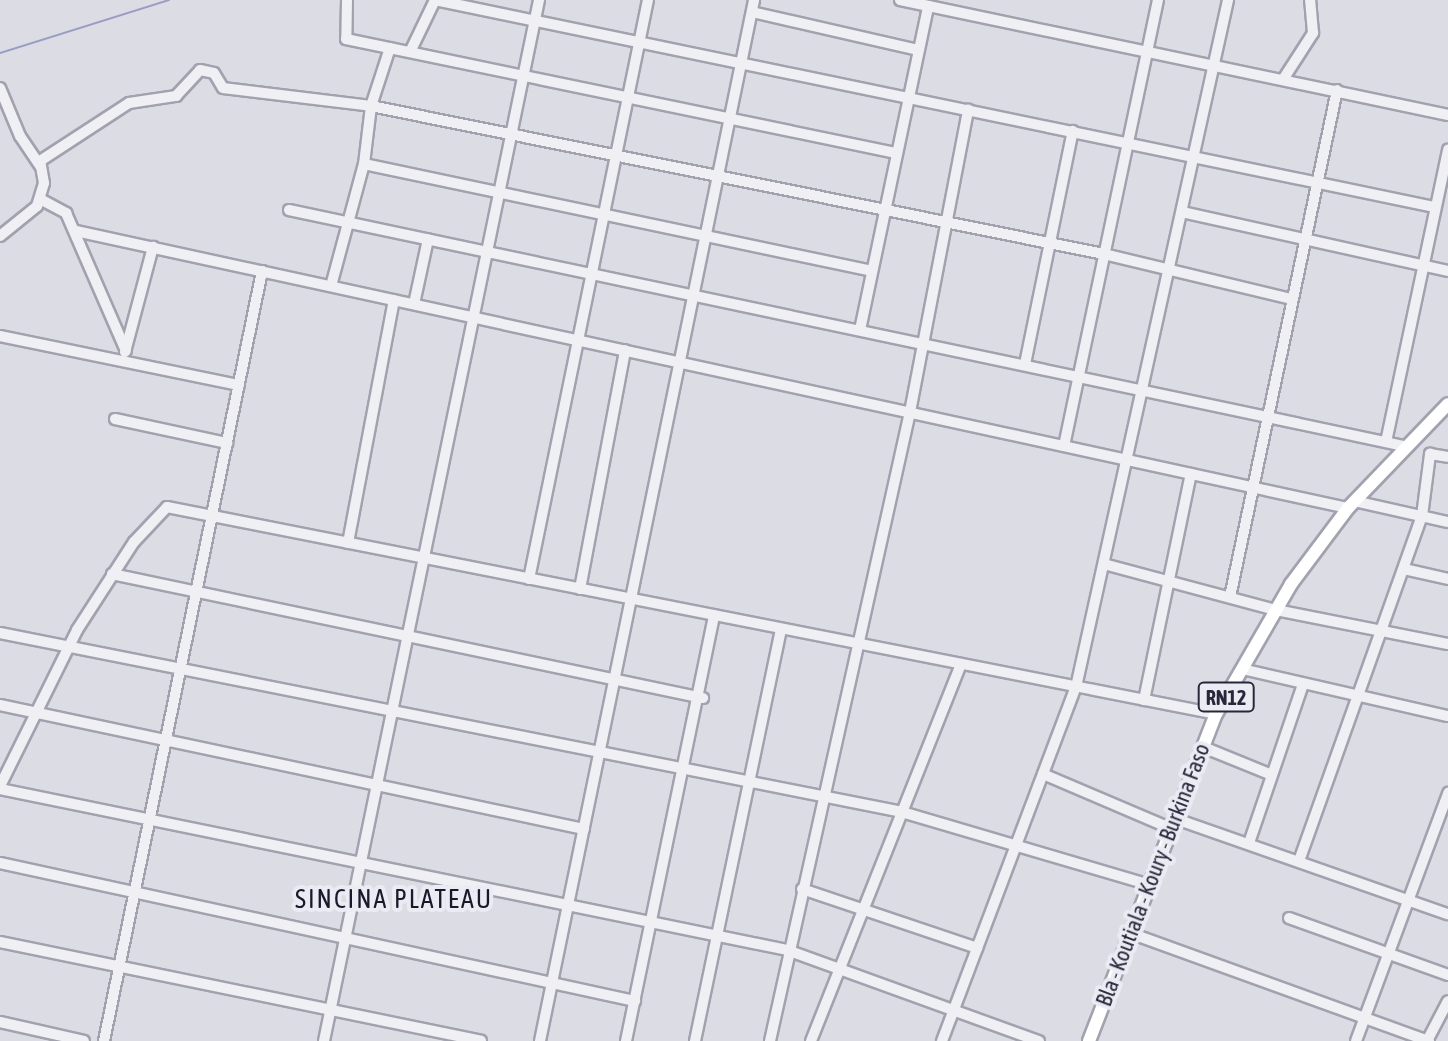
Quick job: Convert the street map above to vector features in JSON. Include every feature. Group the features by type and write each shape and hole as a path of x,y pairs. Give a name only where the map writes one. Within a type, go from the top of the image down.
{"main road":[{"name":"Bla - Koutiala - Koury - Burkina Faso","path":"1089,1041 1216,714 1276,610 1351,505 1404,446 1448,404"}],"street":[{"path":"347,0 346,39 896,153"},
{"path":"410,52 435,0 1435,207"},
{"path":"324,1041 496,192 539,0"},
{"path":"529,579 648,0"},
{"path":"540,1041 754,0"},
{"path":"900,0 1215,63 1448,115"},
{"path":"1064,446 1158,0"},
{"path":"942,1041 1076,687 1228,0"},
{"path":"1284,78 1313,33 1310,0"},
{"path":"860,330 928,6"},
{"path":"752,12 918,50"},
{"path":"331,286 345,222 364,164 371,106 390,48"},
{"path":"40,166 129,103 176,96 200,70 214,73 223,88 371,106 1104,254 1291,299"},
{"path":"0,88 20,136 40,166 44,183 40,199 0,236"},
{"path":"1230,597 1303,239 1337,90"},
{"path":"770,1041 787,950 825,797 910,412 968,110"},
{"path":"1025,364 1073,131"},
{"path":"1386,442 1421,265 1448,150"},
{"path":"364,164 872,271"},
{"path":"40,199 66,213 76,231 124,356"},
{"path":"289,210 1404,446"},
{"path":"1182,212 1448,271"},
{"path":"76,231 1191,474 1448,522"},
{"path":"414,304 428,239"},
{"path":"124,356 153,247"},
{"path":"104,1041 262,271"},
{"path":"348,543 394,300"},
{"path":"0,336 124,356 239,385"},
{"path":"580,589 625,350"},
{"path":"115,419 227,443"},
{"path":"1299,861 1360,698 1422,516 1430,454 1448,457"},
{"path":"1144,700 1191,474"},
{"path":"1039,1041 787,950 0,788 68,648 112,574 167,507 1216,714"},
{"path":"1104,564 1276,610 1448,644"},
{"path":"1404,569 1448,579"},
{"path":"112,574 700,698"},
{"path":"626,1041 682,769 700,698 714,615"},
{"path":"695,1041 781,629"},
{"path":"0,633 902,812 1150,885"},
{"path":"811,1041 961,664"},
{"path":"1242,669 1448,716"},
{"path":"1249,843 1303,684"},
{"path":"0,705 584,829"},
{"path":"1203,747 1272,775"},
{"path":"1043,774 1174,824 1249,843 1448,914"},
{"path":"1356,1041 1448,793"},
{"path":"0,863 635,1001"},
{"path":"802,889 977,948"},
{"path":"1289,918 1448,975"},
{"path":"1130,933 1428,1041 1448,1001"},
{"path":"0,942 481,1041"},
{"path":"0,1022 84,1041"}],"waterway":[{"path":"0,53 169,0"}],"district":[{"name":"SINCINA PLATEAU","path":"394,900"}]}
